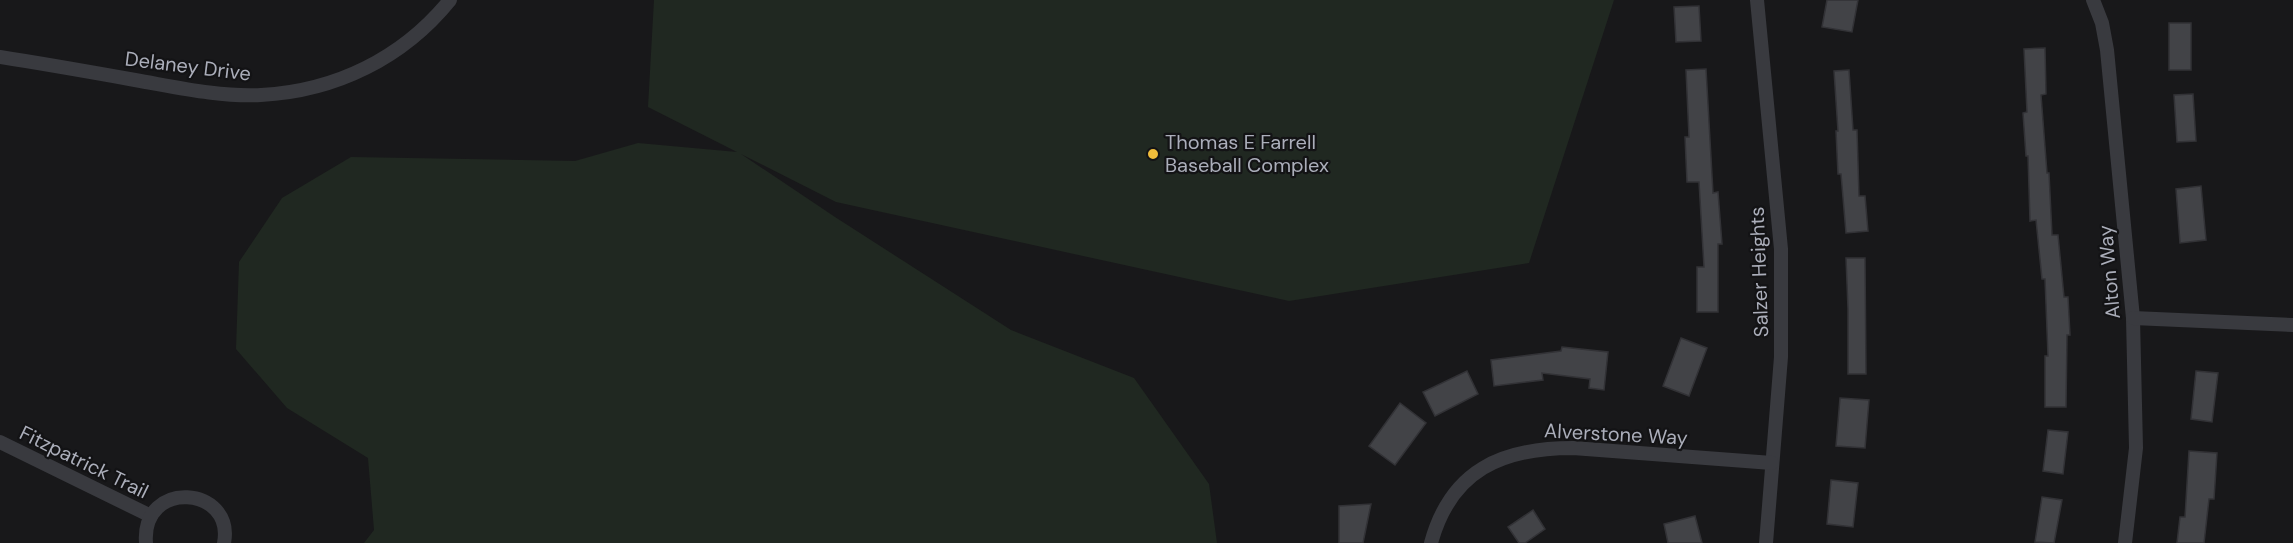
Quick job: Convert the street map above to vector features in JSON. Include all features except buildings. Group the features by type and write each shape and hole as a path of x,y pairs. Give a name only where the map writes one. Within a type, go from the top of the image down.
{"street":[{"name":"Delaney Drive","path":"0,57 193,90 259,95 297,92 340,80 376,64 410,41 450,0"},
{"name":"Salzer Heights","path":"1757,0 1781,249 1781,357 1766,543"},
{"name":"Alton Way","path":"2093,0 2102,22 2107,50 2133,318 2136,447 2124,543"},
{"path":"2133,318 2293,325"},
{"name":"Fitzpatrick Trail","path":"0,442 151,516"},
{"name":"Alverstone Way","path":"1431,543 1444,508 1455,492 1470,477 1495,461 1523,451 1573,448 1772,463"},
{"name":"Fitzpatrick Trail","path":"147,543 146,528 151,516 159,506 170,499 183,496 196,497 208,503 217,512 223,524 224,543"}],"shaded area":[{"path":"654,0 1614,0 1529,263 1289,301 836,202 741,154 1011,330 1134,378 1209,484 1217,543 364,543 374,530 368,458 287,408 236,349 239,262 282,198 351,157 575,161 638,143 737,152 648,107"}],"place":[{"name":"Thomas E Farrell Baseball Complex","path":"1153,154"}]}
